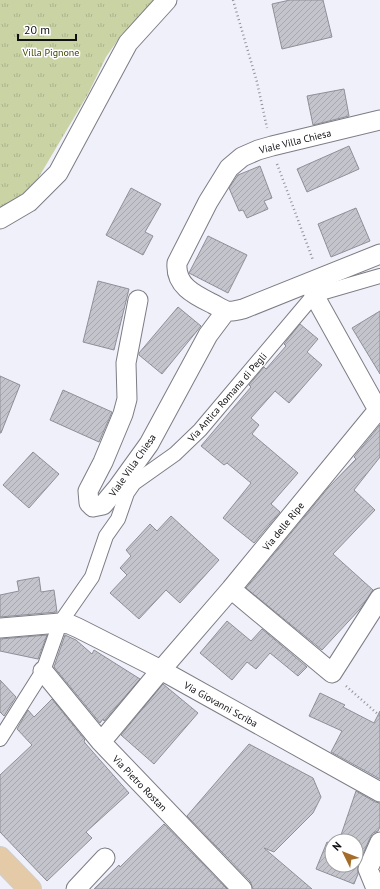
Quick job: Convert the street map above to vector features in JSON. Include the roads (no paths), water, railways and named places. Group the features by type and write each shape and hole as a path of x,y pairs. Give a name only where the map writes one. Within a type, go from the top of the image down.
{"main road":[{"path":"0,858 30,889"}],"street":[{"path":"0,219 29,202 58,173 128,44 167,0"},
{"name":"Viale Villa Chiesa","path":"138,300 126,363 126,399 123,414 103,462 88,491 89,503 93,507 103,505 118,488 149,444 208,336 226,311 189,291 176,272 177,263 190,236 208,202 229,168 242,157 258,150 380,120"},
{"path":"226,311 243,309 308,282 378,260"},
{"path":"314,295 380,276"},
{"name":"Via delle Ripe","path":"101,742 231,589 378,410 314,295"},
{"name":"Via Antica Romana di Pegli","path":"0,739 43,671 60,623 92,577 106,536 118,519 127,493 134,483 175,454 200,430 314,295"},
{"path":"231,589 332,673 380,598"},
{"path":"0,628 60,623"},
{"name":"Via Giovanni Scriba","path":"60,623 69,624 78,628 161,670 380,792"},
{"name":"Via Pietro Rostan","path":"43,671 101,742 242,889"},
{"path":"376,884 368,869 380,842"},
{"path":"76,889 105,858"}],"park label":[{"name":"Villa Pignone","path":"51,52"}]}
